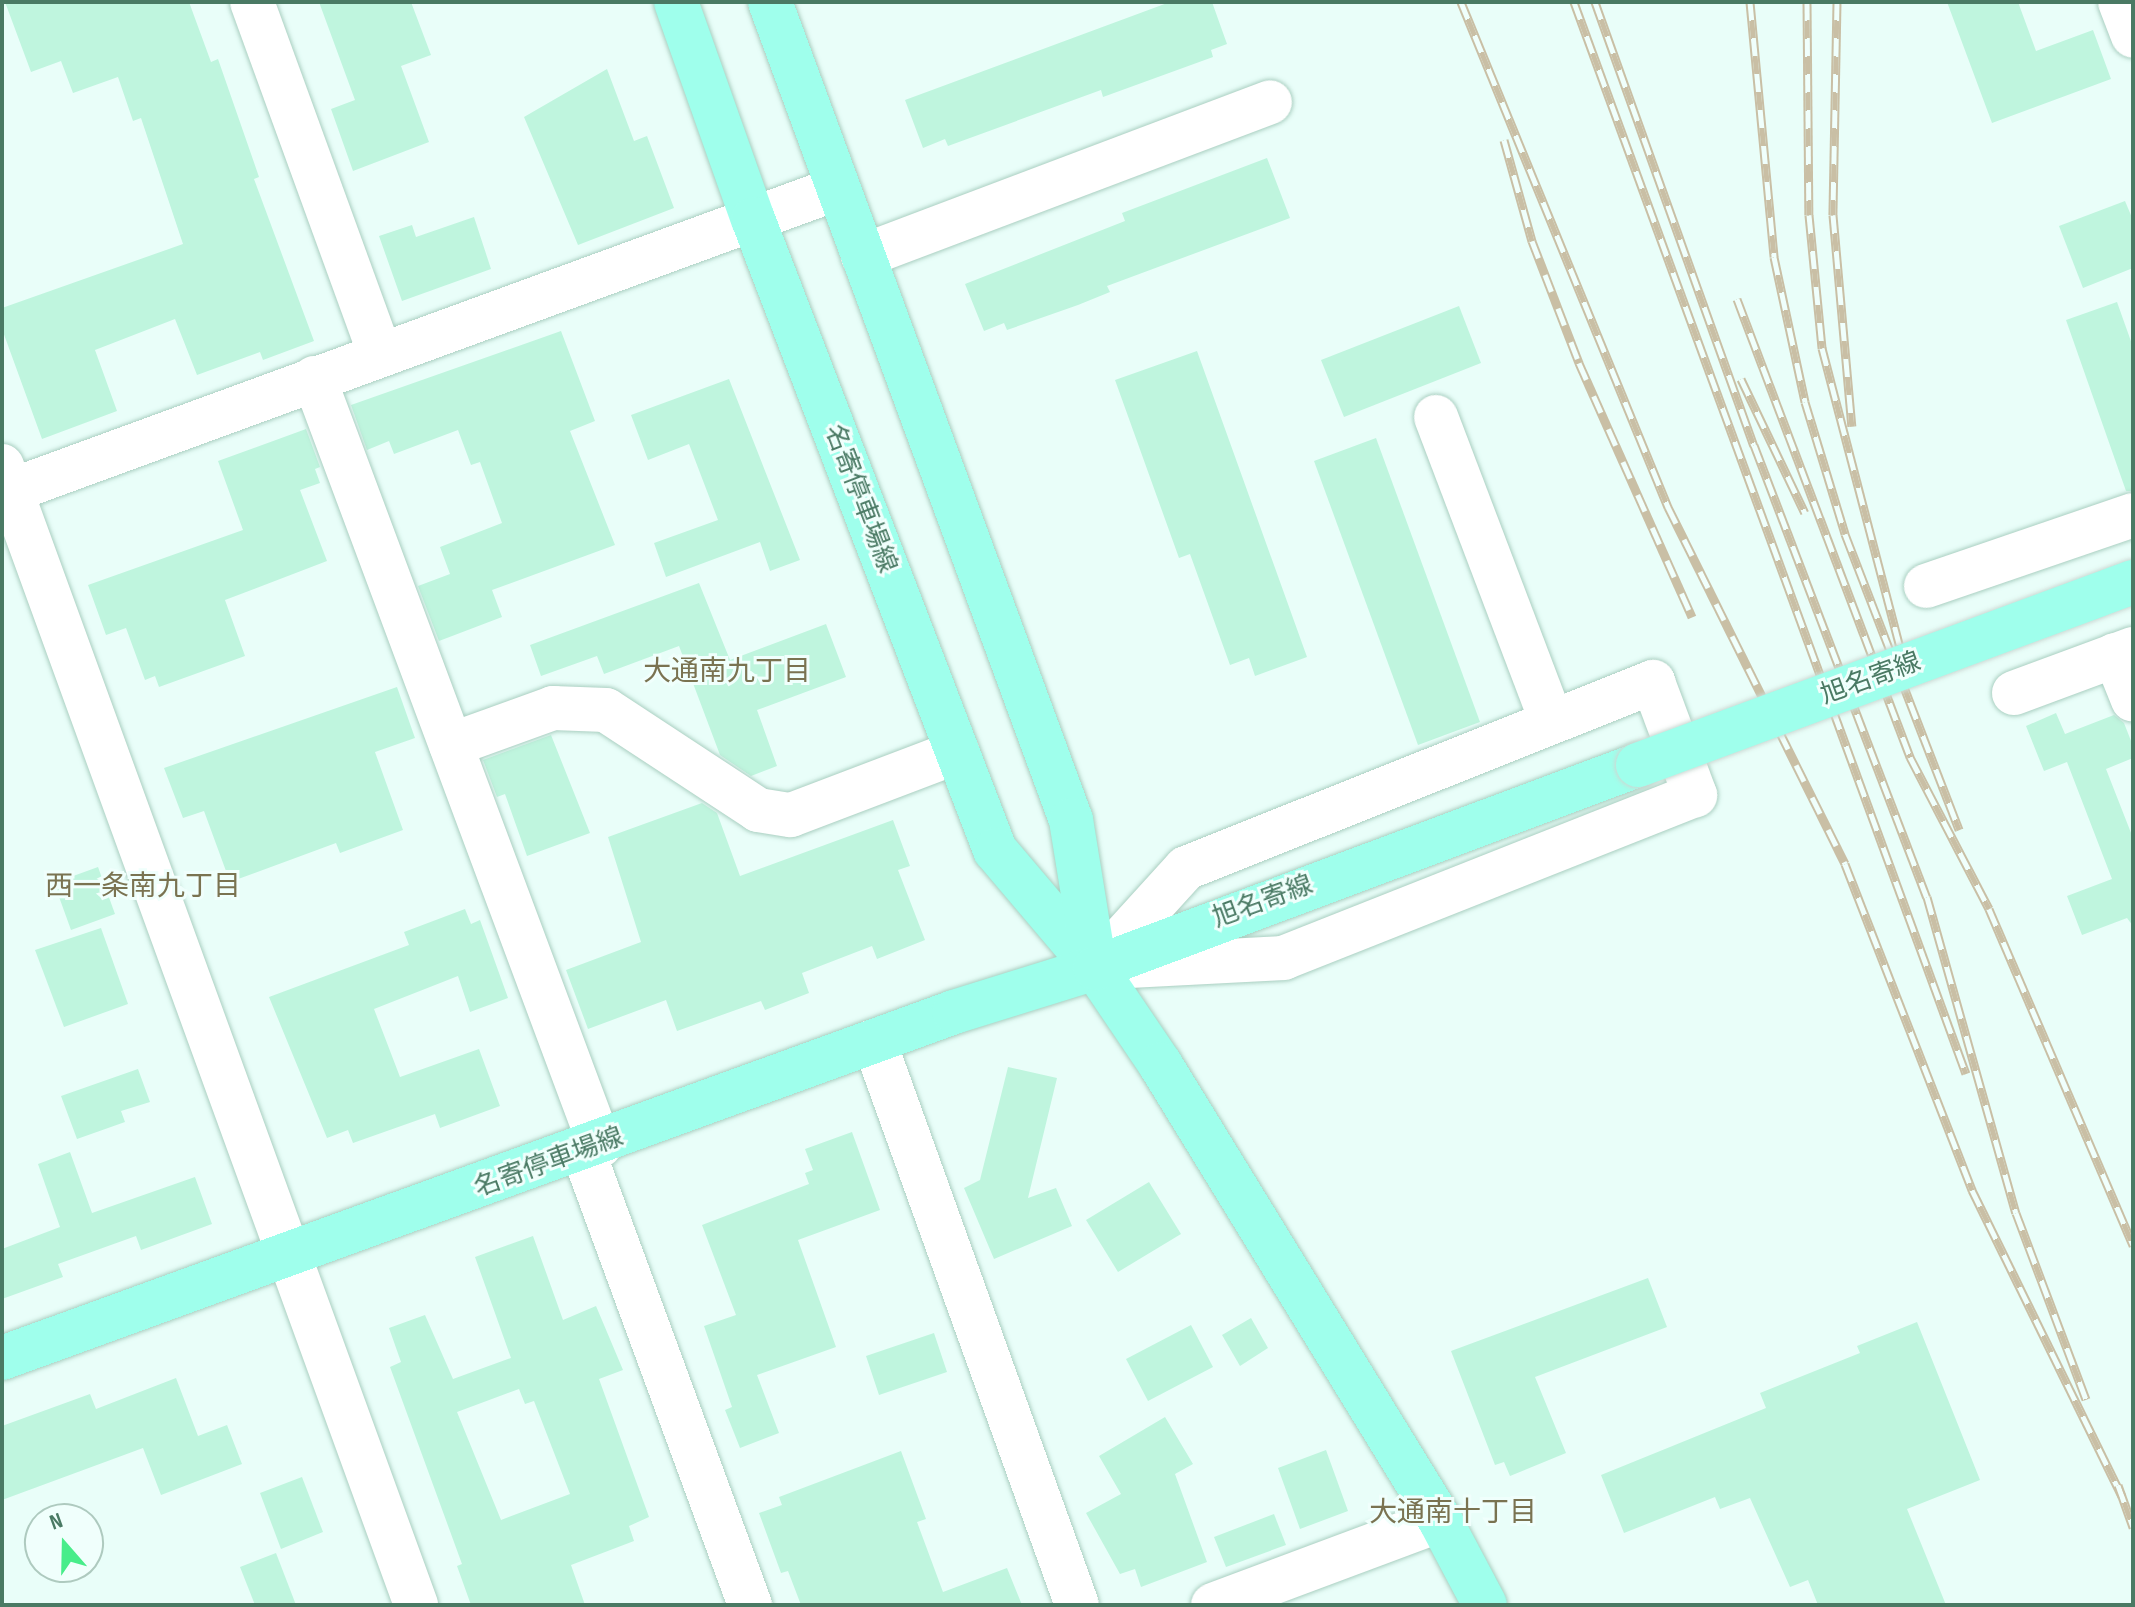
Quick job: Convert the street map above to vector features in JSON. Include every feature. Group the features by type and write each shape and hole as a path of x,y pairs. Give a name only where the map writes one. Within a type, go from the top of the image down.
{"main road":[{"name":"名寄停車場線","path":"2,1358 591,1148 874,1041 1095,968 995,850 753,219 676,2"},
{"path":"770,2 1071,820 1095,968 1259,1219 1440,1520 1485,1605"},
{"name":"旭名寄線","path":"1095,968 2133,582"}],"street":[{"path":"252,2 380,353"},
{"path":"2120,2 2133,36"},
{"path":"863,256 1270,102"},
{"path":"416,1605 291,1255 5,484 314,378 838,188"},
{"path":"314,378 451,745 750,1605"},
{"path":"1436,417 1551,719"},
{"path":"1926,586 2133,515"},
{"path":"2014,693 2124,652 2133,700"},
{"path":"1653,682 1695,795 1284,958 1095,968 1186,868 1551,719 1653,682"},
{"path":"451,745 553,708 606,710 758,810 791,815 957,752"},
{"path":"874,1041 1077,1605"},
{"path":"1213,1605 1440,1520"}],"building":[{"path":"5,2 189,2 211,62 218,59 259,177 254,179 314,341 263,360 260,352 197,375 175,319 95,350 117,411 42,439 2,329 2,308 183,244 141,118 133,121 118,77 73,93 61,61 31,72"},
{"path":"319,2 411,2 431,55 401,66 429,142 353,171 331,109 355,100"},
{"path":"1170,2 1212,2 1227,44 1211,50 1213,57 1103,97 1101,90 948,146 945,139 923,148 905,100"},
{"path":"1947,2 2018,2 2036,51 2093,30 2111,79 1992,123"},
{"path":"607,69 634,141 647,136 674,208 578,245 524,117"},
{"path":"1267,158 1290,218 1107,286 1110,292 1078,305 1007,330 1004,323 984,331 965,284 1125,221 1122,213"},
{"path":"2125,201 2133,220 2133,268 2083,288 2059,226"},
{"path":"474,217 491,269 402,301 379,236 412,225 416,237"},
{"path":"2117,302 2133,347 2133,491 2126,491 2066,320"},
{"path":"1459,306 1481,363 1344,417 1321,360"},
{"path":"561,331 595,421 570,431 615,545 492,590 502,617 439,641 418,586 450,574 440,547 502,523 480,462 471,465 458,430 394,454 389,441 367,450 351,405"},
{"path":"1197,351 1307,657 1255,676 1249,658 1230,665 1190,554 1179,558 1115,380"},
{"path":"729,379 800,560 770,571 760,542 666,577 654,543 718,520 689,444 648,460 631,415"},
{"path":"306,429 320,467 315,469 320,483 300,490 327,561 225,600 245,656 159,687 155,676 145,680 126,628 106,635 88,585 243,530 218,461"},
{"path":"1376,438 1480,722 1418,745 1314,461"},
{"path":"699,583 730,660 826,624 846,677 757,710 777,766 751,776 720,755 679,646 604,674 597,656 541,676 530,645"},
{"path":"397,687 415,738 375,752 403,830 340,853 336,843 230,882 204,811 183,818 164,768"},
{"path":"2056,713 2065,734 2114,715 2124,723 2133,746 2133,758 2106,769 2133,838 2133,926 2127,918 2082,935 2067,896 2112,879 2067,762 2044,771 2026,726"},
{"path":"551,735 590,833 527,856 505,794 497,797 483,760"},
{"path":"702,803 717,813 740,876 893,820 910,866 898,870 925,940 877,959 872,946 802,973 809,993 765,1010 761,1001 677,1031 666,1000 588,1029 566,970 641,942 608,837"},
{"path":"98,867 115,914 71,930 54,883"},
{"path":"465,909 471,924 480,920 508,998 470,1012 458,976 374,1009 400,1077 479,1049 500,1106 440,1128 435,1114 353,1143 348,1130 327,1138 269,997 409,945 404,932"},
{"path":"101,928 128,1004 64,1027 35,950"},
{"path":"1008,1067 1057,1078 1028,1198 1056,1188 1072,1226 994,1259 964,1188 980,1180"},
{"path":"138,1069 150,1102 121,1111 125,1122 77,1139 61,1096"},
{"path":"852,1132 880,1210 798,1240 836,1347 757,1375 779,1433 740,1448 725,1410 732,1407 704,1326 736,1315 702,1225 809,1184 805,1173 813,1170 805,1149"},
{"path":"70,1152 92,1213 195,1177 212,1224 141,1250 136,1236 58,1264 63,1277 2,1299 2,1249 60,1227 38,1164"},
{"path":"1149,1182 1181,1234 1118,1272 1086,1220"},
{"path":"533,1236 563,1320 596,1306 623,1370 599,1379 649,1517 629,1526 634,1541 571,1565 585,1605 471,1605 457,1566 462,1564 390,1367 401,1362 389,1328 425,1315 453,1379 511,1358 475,1257","holes":["519,1389 525,1404 534,1401 570,1494 501,1520 457,1412"]},
{"path":"1648,1278 1667,1327 1535,1377 1566,1453 1510,1476 1504,1462 1495,1465 1451,1351"},
{"path":"1251,1318 1268,1348 1240,1366 1222,1335"},
{"path":"1917,1322 1980,1480 1907,1509 1946,1605 1818,1605 1808,1580 1790,1587 1750,1498 1720,1509 1715,1497 1624,1533 1601,1475 1766,1408 1760,1393 1860,1353 1857,1346"},
{"path":"1191,1325 1213,1367 1148,1401 1126,1359"},
{"path":"934,1333 947,1372 879,1395 866,1356"},
{"path":"176,1378 198,1436 227,1425 242,1464 161,1495 143,1448 2,1500 2,1426 90,1394 96,1409"},
{"path":"1165,1417 1193,1464 1175,1474 1207,1562 1141,1587 1135,1569 1120,1574 1086,1513 1121,1494 1099,1456"},
{"path":"1326,1450 1348,1511 1300,1529 1278,1468"},
{"path":"901,1451 926,1519 917,1522 943,1592 1007,1568 1022,1605 801,1605 788,1571 781,1573 759,1513 782,1505 779,1497"},
{"path":"302,1477 323,1532 281,1549 260,1493"},
{"path":"1274,1514 1286,1545 1226,1567 1214,1537"},
{"path":"276,1553 296,1605 255,1605 240,1567"}],"railway":[{"path":"1461,2 1668,507 1845,864 1972,1190 2122,1496"},
{"path":"1574,2 1966,1074"},
{"path":"1595,2 1754,445 1927,897 2016,1213 2086,1399"},
{"path":"1750,2 1774,257 1805,402 1845,534 1959,830"},
{"path":"1807,2 1809,215 1822,348 1903,658"},
{"path":"1837,2 1833,215 1852,426"},
{"path":"1504,140 1532,241 1579,363 1692,617"},
{"path":"1737,299 1910,757 1989,909 2133,1245"},
{"path":"1741,379 1805,513"},
{"path":"2118,1485 2133,1527"}],"district":[{"name":"大通南九丁目","path":"727,672"},
{"name":"西一条南九丁目","path":"143,887"},
{"name":"大通南十丁目","path":"1453,1513"}]}
